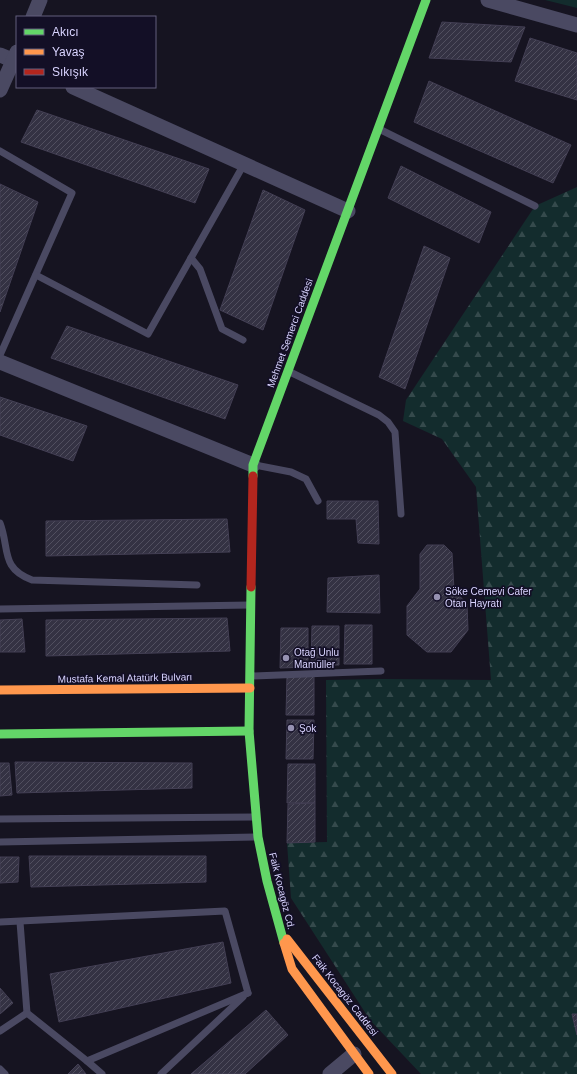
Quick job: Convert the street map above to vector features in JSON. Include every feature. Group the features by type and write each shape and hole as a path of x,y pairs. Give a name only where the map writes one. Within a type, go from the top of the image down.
{"street":[{"path":"33,16 40,0"},
{"name":"Mehmet Semerci Caddesi","path":"250,688 253,464 426,0"},
{"path":"488,0 577,25"},
{"path":"0,90 12,57"},
{"path":"75,88 348,211"},
{"path":"0,362 253,464"},
{"name":"Mustafa Kemal Atatürk Bulvarı","path":"0,690 250,688"},
{"name":"Faik Kocagöz Cd.","path":"250,688 249,731 258,837 279,929 292,969 369,1074"},
{"path":"0,734 249,731"},
{"name":"Faik Kocagöz Caddesi","path":"279,929 392,1074"},
{"path":"330,1074 354,1054"}],"lane":[{"path":"378,128 535,206"},
{"path":"0,151 72,193 0,355"},
{"path":"36,275 148,334 244,164"},
{"path":"191,258 200,269 222,329 242,340"},
{"path":"288,371 379,415 388,422 395,432 401,514"},
{"path":"253,464 290,472 306,479 318,501"},
{"path":"0,523 4,536 7,559 14,569 32,580 197,585"},
{"path":"0,609 251,605"},
{"path":"250,676 381,671"},
{"path":"0,819 256,817"},
{"path":"0,842 258,837"},
{"path":"0,922 225,911 248,993"},
{"path":"20,922 27,1013 102,1074"},
{"path":"87,1061 248,993"},
{"path":"161,1074 248,993"},
{"path":"0,1031 27,1013"},
{"path":"0,1069 5,1074"}],"green space":[{"path":"545,0 577,0 577,8"},
{"path":"577,187 577,1014 572,1014 577,1035 577,1074 421,1074 370,1020 291,898 287,843 327,842 326,680 491,680 476,487 442,439 403,421 406,400 535,206"}],"building":[{"path":"442,22 525,27 511,62 429,58"},
{"path":"530,38 577,53 577,100 515,81"},
{"path":"429,81 571,145 553,183 414,122"},
{"path":"37,110 209,169 195,203 21,142"},
{"path":"401,166 491,212 479,243 388,198"},
{"path":"0,184 38,202 0,312"},
{"path":"263,190 305,210 263,330 220,310"},
{"path":"424,246 450,258 405,389 379,377"},
{"path":"67,326 238,385 225,419 51,358"},
{"path":"0,397 87,426 73,461 0,435"},
{"path":"327,501 378,501 379,544 358,543 356,519 327,519"},
{"path":"227,519 230,552 46,556 46,521"},
{"name":"Söke Cemevi Cafer Otan Hayratı","path":"427,545 444,545 452,553 454,590 467,604 468,630 451,652 427,652 407,635 407,606 420,589 420,554"},
{"path":"379,575 380,613 327,612 328,578"},
{"path":"227,618 230,651 46,656 46,620"},
{"path":"22,619 25,652 0,652 0,620"},
{"path":"345,625 372,625 372,664 344,664"},
{"path":"312,626 339,626 339,665 311,665"},
{"path":"281,628 308,628 308,667 280,668"},
{"path":"287,676 314,676 314,715 286,715"},
{"path":"287,720 314,720 313,759 286,759"},
{"path":"15,762 192,763 192,788 17,793"},
{"path":"0,763 9,763 12,795 0,796"},
{"path":"288,764 315,764 315,803 287,803"},
{"path":"315,803 315,842 287,843 288,804"},
{"path":"29,856 206,856 206,882 31,887"},
{"path":"0,857 19,857 18,882 0,883"},
{"path":"223,942 231,983 59,1022 50,974"},
{"path":"0,988 13,1003 0,1014"},
{"path":"266,1010 288,1035 245,1074 191,1074"},
{"path":"572,1014 577,1014 577,1035"},
{"path":"78,1064 86,1074 68,1074"}],"traffic: fast":[{"path":"253,476 253,465 426,0"},
{"path":"251,587 249,731 258,837 267,881 284,943"},
{"path":"0,734 249,731"}],"traffic: slow":[{"path":"0,690 250,688"},
{"path":"287,939 392,1074"},
{"path":"284,943 292,969 369,1074"}],"traffic: jam":[{"path":"251,587 253,476"}],"place":[{"name":"Söke Cemevi Cafer Otan Hayratı","path":"437,597"},
{"name":"Otağ Unlu Mamüller","path":"286,658"},
{"name":"Şok","path":"291,728"}]}
